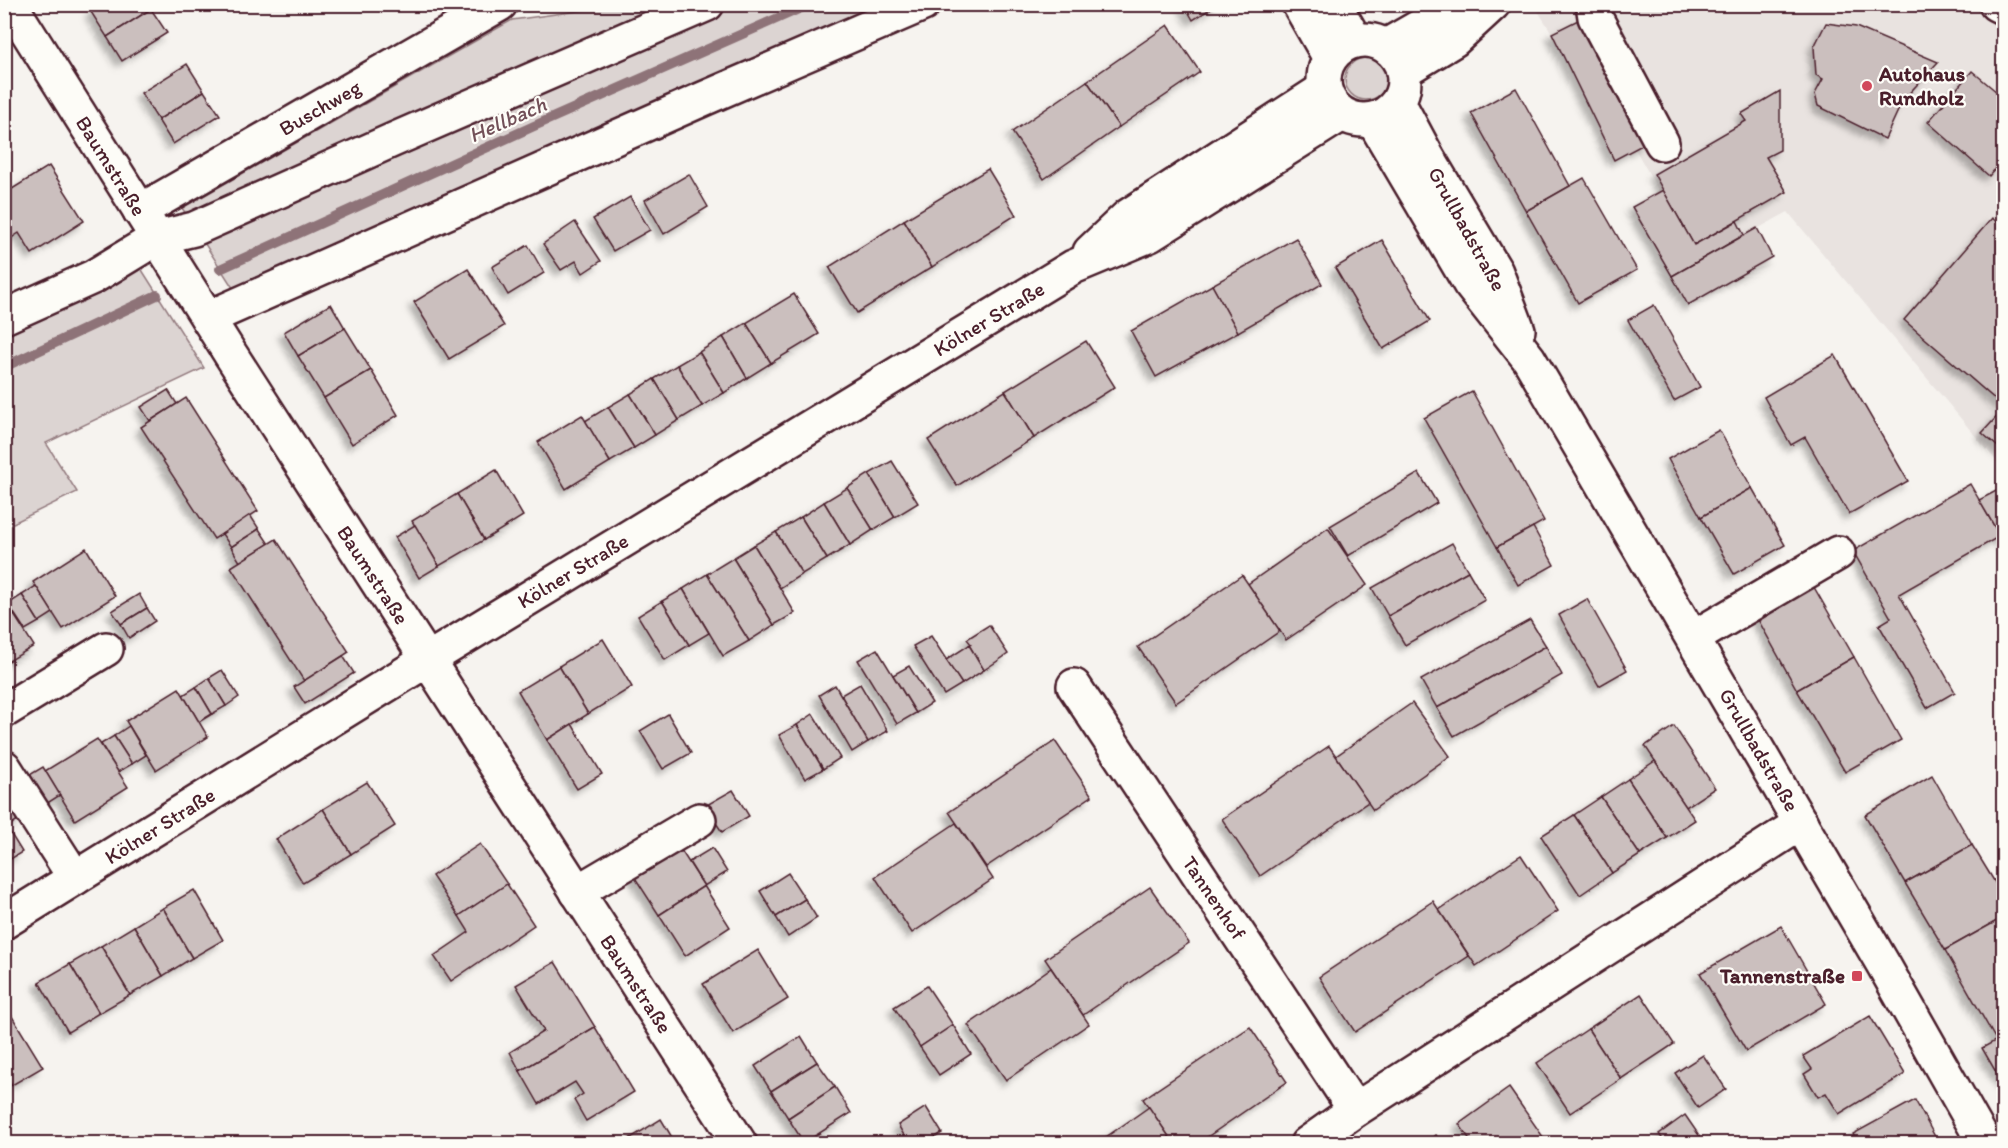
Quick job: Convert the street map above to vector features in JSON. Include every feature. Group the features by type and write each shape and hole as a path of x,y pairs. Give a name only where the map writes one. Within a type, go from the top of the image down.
{"street":[{"name":"Baumstraße","path":"10,4 208,318 740,1143"},
{"name":"Buschweg","path":"140,211 500,4"},
{"path":"4,317 93,277 157,238 194,229 707,4"},
{"path":"208,318 923,4"},
{"name":"Grullbadstraße","path":"1299,4 1428,158 1496,272 1529,359 1801,823 1985,1143"},
{"name":"Grullbadstraße","path":"1334,4 1364,80"},
{"name":"Kölner Straße","path":"4,922 428,660 1074,267 1150,235 1364,80 1459,4"},
{"name":"Kölner Straße","path":"1364,80 1454,40 1493,4"},
{"path":"1593,4 1595,17 1662,143"},
{"path":"1996,4 2004,8"},
{"path":"1693,638 1838,553"},
{"path":"4,711 106,649"},
{"name":"Tannenhof","path":"1074,686 1355,1110"},
{"path":"4,767 75,878"},
{"path":"577,892 699,820"},
{"path":"1307,1143 1801,823"}],"shaded area":[{"path":"629,4 947,5 242,302 182,208 512,20"},
{"path":"1534,5 2003,5 2003,469 1788,212 1672,276 1632,207 1659,191 1635,149 1614,160 1552,33"},
{"path":"1366,58 1381,64 1387,79 1381,94 1366,100 1351,94 1345,79 1351,64"},
{"path":"137,262 204,368 46,443 77,492 5,527 5,302"}],"building":[{"path":"102,4 148,4 151,9 107,37 91,12"},
{"path":"1184,4 1218,4 1193,20"},
{"path":"151,9 167,33 122,61 107,37"},
{"path":"1582,18 1646,143 1614,160 1552,33"},
{"name":"Autohaus Rundholz","path":"1826,23 1856,27 1938,62 1903,100 1885,139 1818,106 1815,94 1823,79 1816,75 1814,47"},
{"path":"1168,25 1200,72 1119,127 1087,81"},
{"path":"187,64 204,91 158,120 141,93"},
{"path":"1972,71 2004,98 2004,159 1989,176 1928,122"},
{"path":"1087,81 1119,127 1044,179 1012,132"},
{"path":"1516,88 1570,186 1526,211 1471,113"},
{"path":"204,91 220,115 173,144 158,120"},
{"path":"1780,91 1780,150 1766,157 1787,192 1694,245 1654,174 1746,121 1741,114"},
{"path":"49,166 84,221 32,254 19,233 4,243 4,194"},
{"path":"988,169 1016,215 932,267 904,220"},
{"path":"689,174 708,207 664,234 645,200"},
{"path":"1584,178 1637,270 1578,303 1526,211"},
{"path":"1663,190 1694,245 1737,221 1744,235 1672,276 1632,207"},
{"path":"630,197 650,230 613,251 593,219"},
{"path":"1992,218 2004,228 2004,407 1904,320"},
{"path":"904,220 932,267 857,313 829,267"},
{"path":"575,222 601,261 583,273 576,261 561,270 543,244"},
{"path":"1757,228 1772,257 1688,305 1672,276"},
{"path":"1296,238 1322,284 1238,332 1212,285"},
{"path":"1382,240 1430,321 1383,349 1335,268"},
{"path":"528,245 544,273 508,295 492,267"},
{"path":"468,269 504,326 449,359 414,302"},
{"path":"1212,285 1238,332 1156,377 1131,331"},
{"path":"794,294 819,334 771,363 746,323"},
{"path":"331,304 345,328 298,356 284,332"},
{"path":"1654,305 1700,387 1674,401 1628,320"},
{"path":"746,323 771,363 747,378 723,337"},
{"path":"345,328 371,370 324,398 298,356"},
{"path":"723,337 747,378 724,393 699,352"},
{"path":"1086,341 1115,387 1034,438 1005,391"},
{"path":"699,352 724,393 702,406 677,365"},
{"path":"1835,355 1908,481 1849,514 1805,437 1791,445 1764,397"},
{"path":"677,365 702,406 679,420 654,379"},
{"path":"371,370 398,415 352,444 324,398"},
{"path":"654,379 679,420 655,435 630,394"},
{"path":"168,390 177,404 150,421 141,407"},
{"path":"1005,391 1034,438 957,486 928,440"},
{"path":"1472,391 1544,521 1497,547 1424,418"},
{"path":"630,394 655,435 634,448 608,407"},
{"path":"186,398 258,511 214,539 141,427"},
{"path":"608,407 634,448 610,462 585,421"},
{"path":"2004,409 2004,452 1982,433"},
{"path":"582,415 610,462 566,489 538,442"},
{"path":"1719,430 1752,488 1701,517 1668,459"},
{"path":"892,461 918,503 895,517 869,474"},
{"path":"496,470 523,516 484,540 457,494"},
{"path":"1419,473 1437,503 1348,556 1330,526"},
{"path":"869,474 895,517 873,530 847,488"},
{"path":"1970,484 2000,536 1899,594 1955,692 1927,708 1879,625 1891,618 1853,551"},
{"path":"847,488 873,530 850,545 824,502"},
{"path":"1752,488 1785,545 1734,574 1701,517"},
{"path":"2000,489 2004,494 2004,543 1979,500"},
{"path":"457,494 484,540 439,566 412,521"},
{"path":"824,502 850,545 827,559 801,517"},
{"path":"250,515 259,529 231,547 222,534"},
{"path":"801,517 827,559 802,574 776,532"},
{"path":"415,525 439,566 419,578 395,537"},
{"path":"1533,527 1554,565 1518,585 1497,547"},
{"path":"1328,528 1367,585 1286,640 1248,584"},
{"path":"259,529 269,544 240,562 231,547"},
{"path":"776,532 802,574 780,588 754,545"},
{"path":"276,539 349,652 304,681 231,567"},
{"path":"1452,543 1468,571 1388,616 1372,588"},
{"path":"754,545 795,613 774,625 733,558"},
{"path":"86,548 115,596 63,629 33,582"},
{"path":"733,558 774,625 749,641 707,574"},
{"path":"1468,571 1485,600 1405,645 1388,616"},
{"path":"707,574 749,641 723,656 683,589"},
{"path":"1242,575 1280,631 1176,703 1138,647"},
{"path":"1811,582 1854,657 1797,690 1755,614"},
{"path":"36,586 53,613 39,622 22,595"},
{"path":"683,589 709,633 689,645 662,601"},
{"path":"139,594 147,608 121,624 112,611"},
{"path":"22,595 39,622 25,630 8,604"},
{"path":"4,599 34,646 4,664"},
{"path":"1587,599 1627,670 1599,686 1559,615"},
{"path":"662,601 689,645 665,660 638,616"},
{"path":"147,608 155,621 129,638 121,624"},
{"path":"1530,620 1546,646 1437,708 1421,680"},
{"path":"989,625 1008,654 984,670 967,639"},
{"path":"931,636 962,684 944,695 913,646"},
{"path":"603,639 632,687 588,714 559,666"},
{"path":"969,645 984,670 962,684 946,660"},
{"path":"1546,646 1562,675 1454,736 1437,708"},
{"path":"877,649 916,713 897,724 858,660"},
{"path":"343,656 354,673 305,704 294,687"},
{"path":"1854,657 1901,740 1845,772 1797,690"},
{"path":"559,666 588,714 547,740 518,691"},
{"path":"909,666 932,703 916,713 893,675"},
{"path":"222,670 239,697 226,706 209,678"},
{"path":"209,678 226,706 212,714 196,687"},
{"path":"860,684 888,731 868,742 841,695"},
{"path":"835,685 868,742 852,752 819,695"},
{"path":"196,687 212,714 199,722 183,695"},
{"path":"179,688 208,737 156,770 126,721"},
{"path":"1412,703 1450,756 1373,810 1336,756"},
{"path":"668,714 691,753 663,769 640,731"},
{"path":"813,714 840,758 823,769 797,725"},
{"path":"572,724 602,774 577,789 547,740"},
{"path":"797,725 823,769 805,779 779,735"},
{"path":"129,726 146,755 132,764 114,736"},
{"path":"1674,726 1715,788 1686,807 1645,746"},
{"path":"114,736 132,764 118,772 101,744"},
{"path":"97,739 128,787 75,820 45,771"},
{"path":"1055,741 1092,796 986,867 949,812"},
{"path":"1329,746 1368,802 1260,876 1222,819"},
{"path":"1655,761 1695,820 1667,838 1628,779"},
{"path":"43,767 60,795 46,804 28,776"},
{"path":"1932,775 1972,845 1905,883 1865,815"},
{"path":"1628,779 1667,838 1640,855 1601,797"},
{"path":"367,782 395,826 351,854 323,809"},
{"path":"733,790 749,816 722,832 705,806"},
{"path":"4,792 21,818 7,827 4,823"},
{"path":"1601,797 1640,855 1612,873 1574,815"},
{"path":"323,809 351,854 303,883 276,839"},
{"path":"1574,815 1612,873 1580,895 1541,836"},
{"path":"4,823 22,852 4,863"},
{"path":"956,823 993,879 912,933 875,877"},
{"path":"480,844 507,884 459,916 432,876"},
{"path":"677,844 704,886 659,915 632,873"},
{"path":"1972,845 2004,897 2004,917 1945,950 1905,883"},
{"path":"712,848 727,872 704,886 689,862"},
{"path":"1521,855 1558,911 1476,966 1439,910"},
{"path":"788,873 805,899 776,917 760,891"},
{"path":"507,884 534,925 451,981 434,956 469,932 459,916"},
{"path":"704,886 730,927 685,956 659,915"},
{"path":"1150,887 1189,943 1083,1015 1045,959"},
{"path":"194,890 223,940 192,958 163,908"},
{"path":"805,899 817,918 788,937 776,917"},
{"path":"1433,901 1469,956 1355,1032 1319,977"},
{"path":"163,908 192,958 163,976 134,926"},
{"path":"2004,917 2004,1036 1996,1040 1945,950"},
{"path":"134,926 163,976 130,995 101,946"},
{"path":"1781,926 1826,1004 1746,1051 1700,973"},
{"path":"101,946 130,995 99,1013 70,964"},
{"path":"758,950 788,999 733,1033 703,984"},
{"path":"555,962 595,1027 520,1071 510,1052 544,1031 516,985"},
{"path":"70,964 99,1013 68,1032 39,982"},
{"path":"1051,968 1089,1024 1006,1080 968,1025"},
{"path":"927,986 953,1025 920,1047 894,1007"},
{"path":"1641,994 1674,1044 1621,1079 1588,1029"},
{"path":"5,1005 43,1067 12,1085 4,1073"},
{"path":"1870,1016 1905,1074 1839,1114 1826,1093 1818,1097 1804,1074 1812,1069 1803,1056"},
{"path":"953,1025 971,1054 939,1075 920,1047"},
{"path":"595,1027 634,1092 586,1121 574,1100 583,1094 575,1082 539,1104 520,1071"},
{"path":"1250,1027 1287,1082 1197,1144 1174,1144 1143,1099"},
{"path":"1588,1029 1621,1079 1570,1113 1537,1063"},
{"path":"801,1036 817,1062 771,1091 755,1066"},
{"path":"2004,1036 2004,1086 1982,1048"},
{"path":"1703,1055 1726,1089 1698,1108 1675,1073"},
{"path":"817,1062 835,1087 788,1118 771,1091"},
{"path":"4,1073 12,1085 4,1090"},
{"path":"835,1087 851,1113 804,1143 788,1118"},
{"path":"1509,1088 1548,1144 1473,1144 1459,1124"},
{"path":"1915,1100 1939,1144 1858,1144 1853,1134"},
{"path":"926,1107 942,1133 925,1144 909,1144 898,1125"},
{"path":"1149,1107 1174,1144 1096,1144"},
{"path":"1685,1115 1705,1144 1666,1144 1659,1134"},
{"path":"661,1119 676,1144 621,1144"},
{"path":"1436,1135 1442,1144 1424,1144"}],"waterway":[{"name":"Hellbach","path":"220,269 810,4"},
{"name":"Hellbach","path":"4,367 157,295"}],"place":[{"name":"Autohaus Rundholz","path":"1867,86"},
{"name":"Tannenstraße","path":"1857,976"}]}
